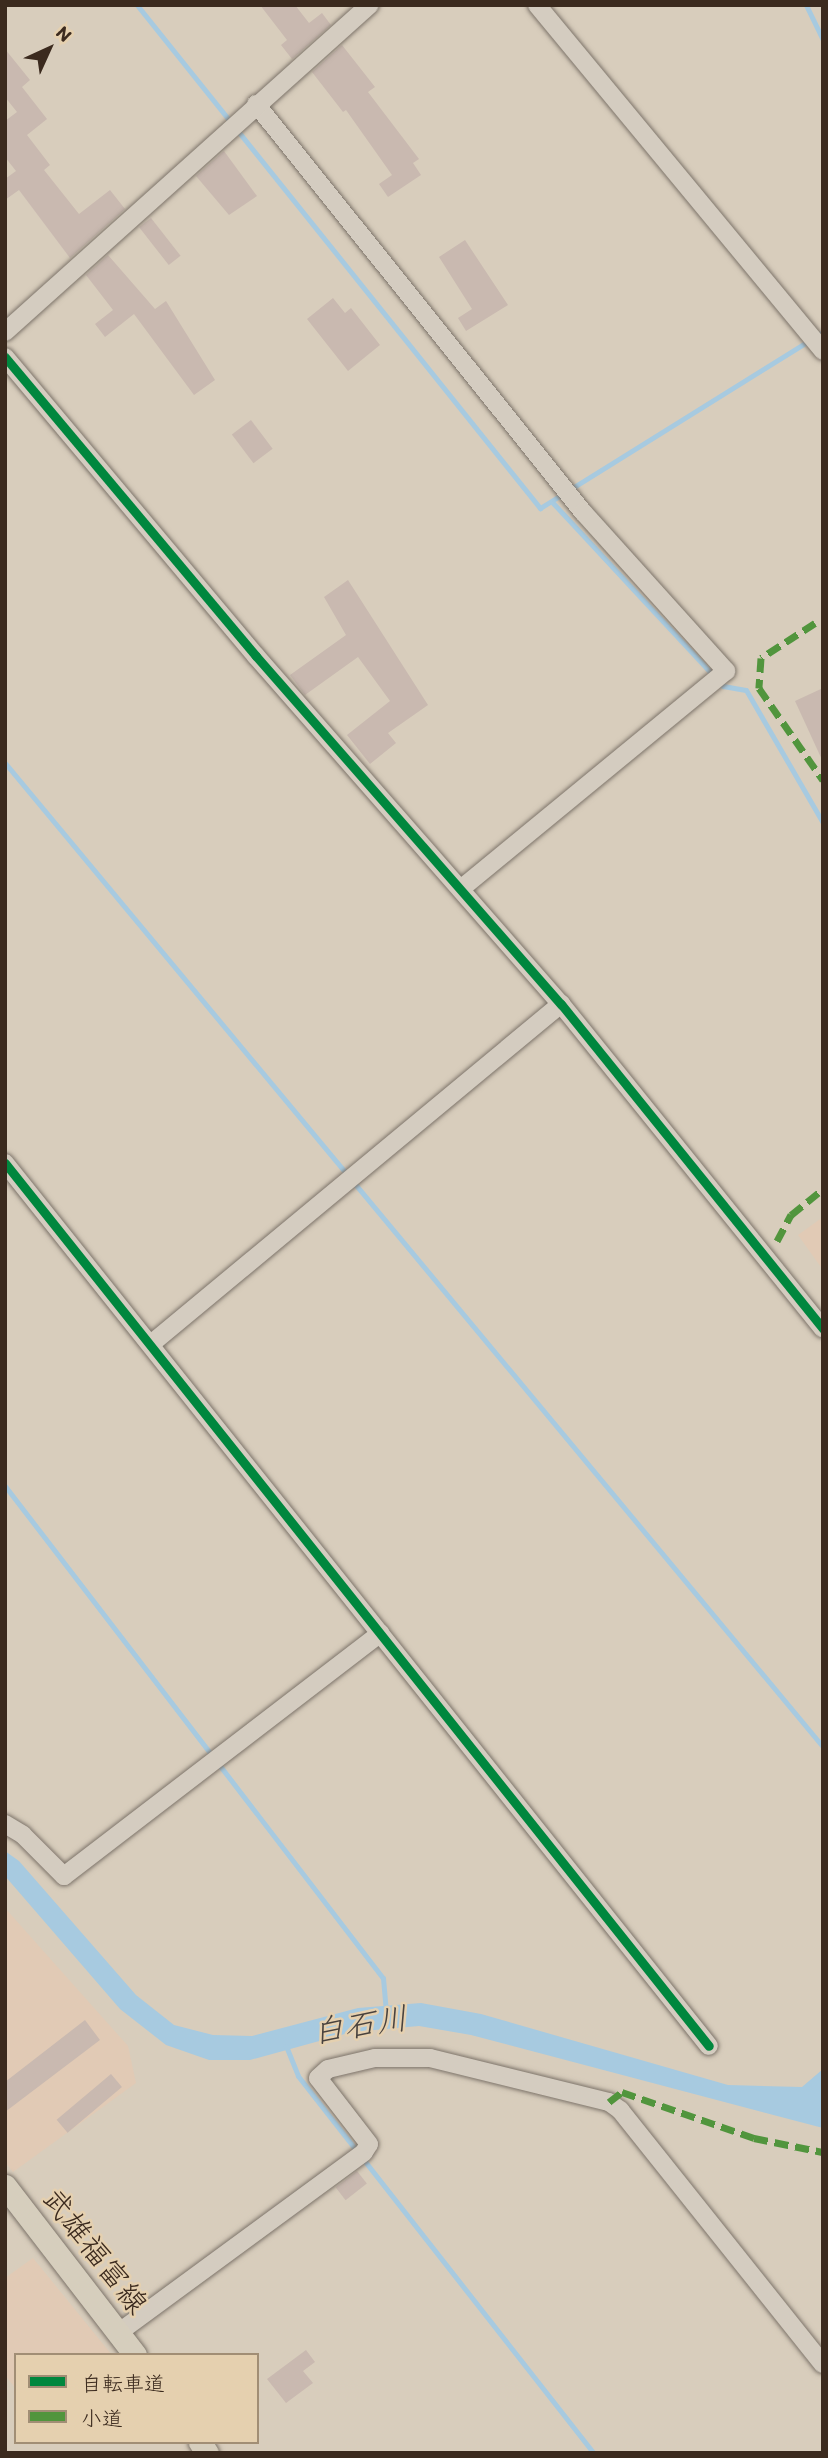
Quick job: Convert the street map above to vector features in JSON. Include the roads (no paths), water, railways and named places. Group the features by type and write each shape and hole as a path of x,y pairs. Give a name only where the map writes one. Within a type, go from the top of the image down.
{"main road":[{"name":"武雄福富線","path":"5,2186 133,2353"}],"street":[{"path":"5,331 232,124 370,5"},
{"path":"537,5 823,351"},
{"path":"256,104 576,504 726,671 461,888"},
{"path":"5,357 248,646 561,1004 823,1329"},
{"path":"151,1344 561,1004"},
{"path":"5,1163 709,2046"},
{"path":"5,1824 23,1835 64,1876 380,1633"},
{"path":"118,2333 361,2155 369,2144 318,2078 328,2069 375,2058 430,2058 609,2102 823,2364"}],"water":[{"name":"白石川","path":"5,1851 19,1861 136,1995 174,2025 213,2035 252,2036 358,2008 421,2003 481,2014 728,2085 802,2087 823,2069 823,2128 471,2035 419,2026 352,2032 250,2060 209,2060 166,2045 120,2009 5,1876"}],"waterway":[{"path":"137,5 540,508 823,332"},
{"path":"806,5 823,40"},
{"path":"553,503 723,686 746,690 823,823"},
{"path":"5,763 823,1747"},
{"name":"白石川","path":"5,1486 383,1978 386,2012"},
{"path":"286,2046 298,2076 594,2453"}]}
